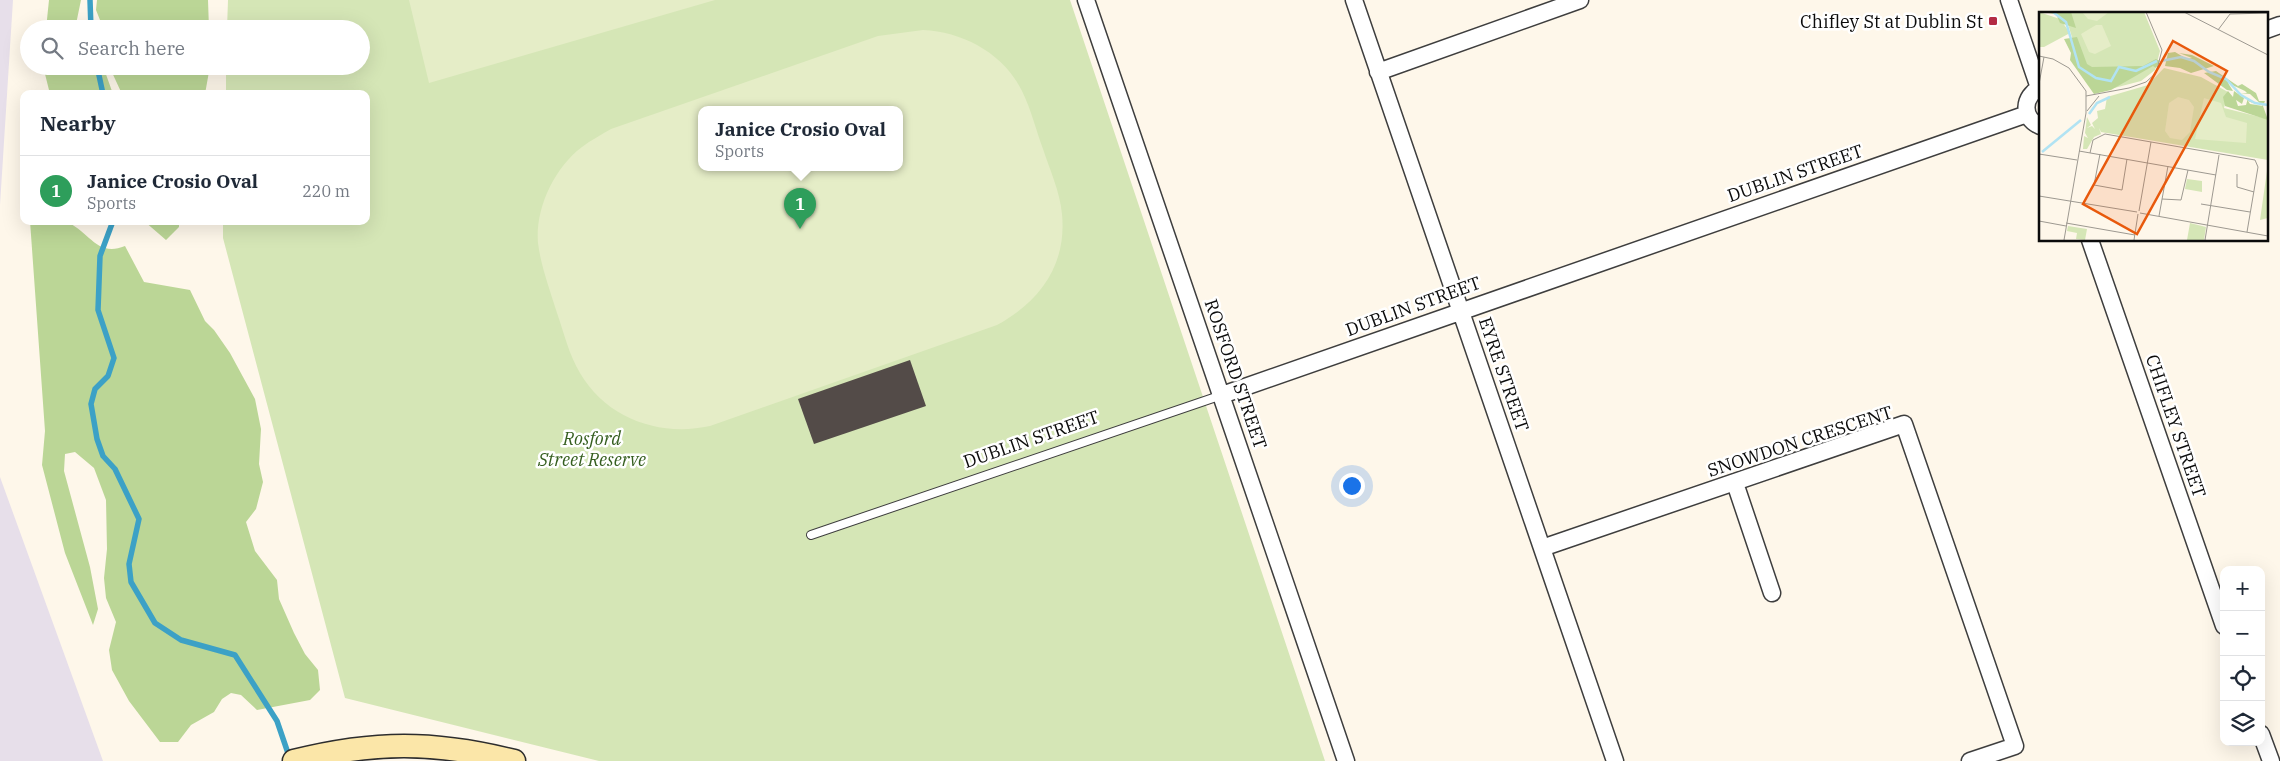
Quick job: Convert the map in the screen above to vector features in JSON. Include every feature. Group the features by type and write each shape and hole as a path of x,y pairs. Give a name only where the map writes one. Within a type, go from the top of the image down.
{"main road":[{"path":"294,761 351,749 410,744 480,752 514,761"}],"street":[{"name":"ROSFORD STREET","path":"1086,0 1346,761"},
{"name":"EYRE STREET","path":"1354,0 1615,761"},
{"path":"1378,72 1580,0"},
{"path":"2009,0 2039,85"},
{"path":"2268,29 2280,25"},
{"path":"2039,89 2029,96 2026,107 2027,114 2034,123 2039,126"},
{"name":"DUBLIN STREET","path":"1222,395 2027,114"},
{"name":"CHIFLEY STREET","path":"2090,241 2220,614"},
{"name":"SNOWDON CRESCENT","path":"1542,548 1904,424 2015,746 1970,761"},
{"path":"1735,483 1772,593"},
{"path":"2265,745 2271,761"}],"lane":[{"name":"DUBLIN STREET","path":"812,535 1222,395"}],"shaded area":[{"path":"0,0 13,0 0,205"},
{"path":"0,477 103,761 0,761"}],"green space":[{"path":"49,0 81,0 77,20 47,20"},
{"path":"97,0 208,0 209,20 100,20 96,10"},
{"name":"Rosford Street Reserve","path":"228,0 1070,0 1325,761 599,761 345,698 223,238 223,225 370,225 370,90 226,90 226,75 370,75 370,20 227,20"},
{"path":"409,0 715,0 429,83"},
{"path":"923,30 953,35 968,40 994,56 1005,66 1022,91 1031,112 1061,206 1062,233 1060,250 1055,266 1037,293 1026,305 997,325 710,426 672,429 654,426 636,421 620,413 591,389 580,373 567,344 539,252 538,230 543,203 555,178 563,166 582,147 611,129 878,36"},
{"path":"45,75 106,75 112,90 49,90"},
{"path":"113,75 208,75 206,90 120,90"},
{"path":"30,225 72,225 100,246 115,249 125,246 144,282 190,290 205,321 214,330 230,353 255,399 261,429 259,464 263,482 256,509 246,522 255,551 277,580 279,599 294,633 305,654 318,670 320,690 310,700 257,710 241,695 231,693 222,699 214,712 191,725 178,742 160,742 129,701 112,670 109,650 116,622 106,598 104,578 107,549 106,500 94,468 75,452 65,454 64,471 90,567 98,609 93,625 65,553 42,465 45,431"},
{"path":"149,225 179,225 166,240"}],"building":[{"path":"910,360 926,406 814,444 798,399"}],"waterway":[{"path":"90,0 91,20"},
{"path":"99,75 102,90"},
{"path":"112,225 100,256 98,310 114,358 108,376 95,389 91,404 97,439 103,456 115,469 139,519 129,564 131,582 155,623 181,640 235,655 277,721 290,759"}],"place":[{"name":"Chifley St at Dublin St","path":"1993,21"},
{"name":"Janice Crosio Oval","path":"800,229"}]}
